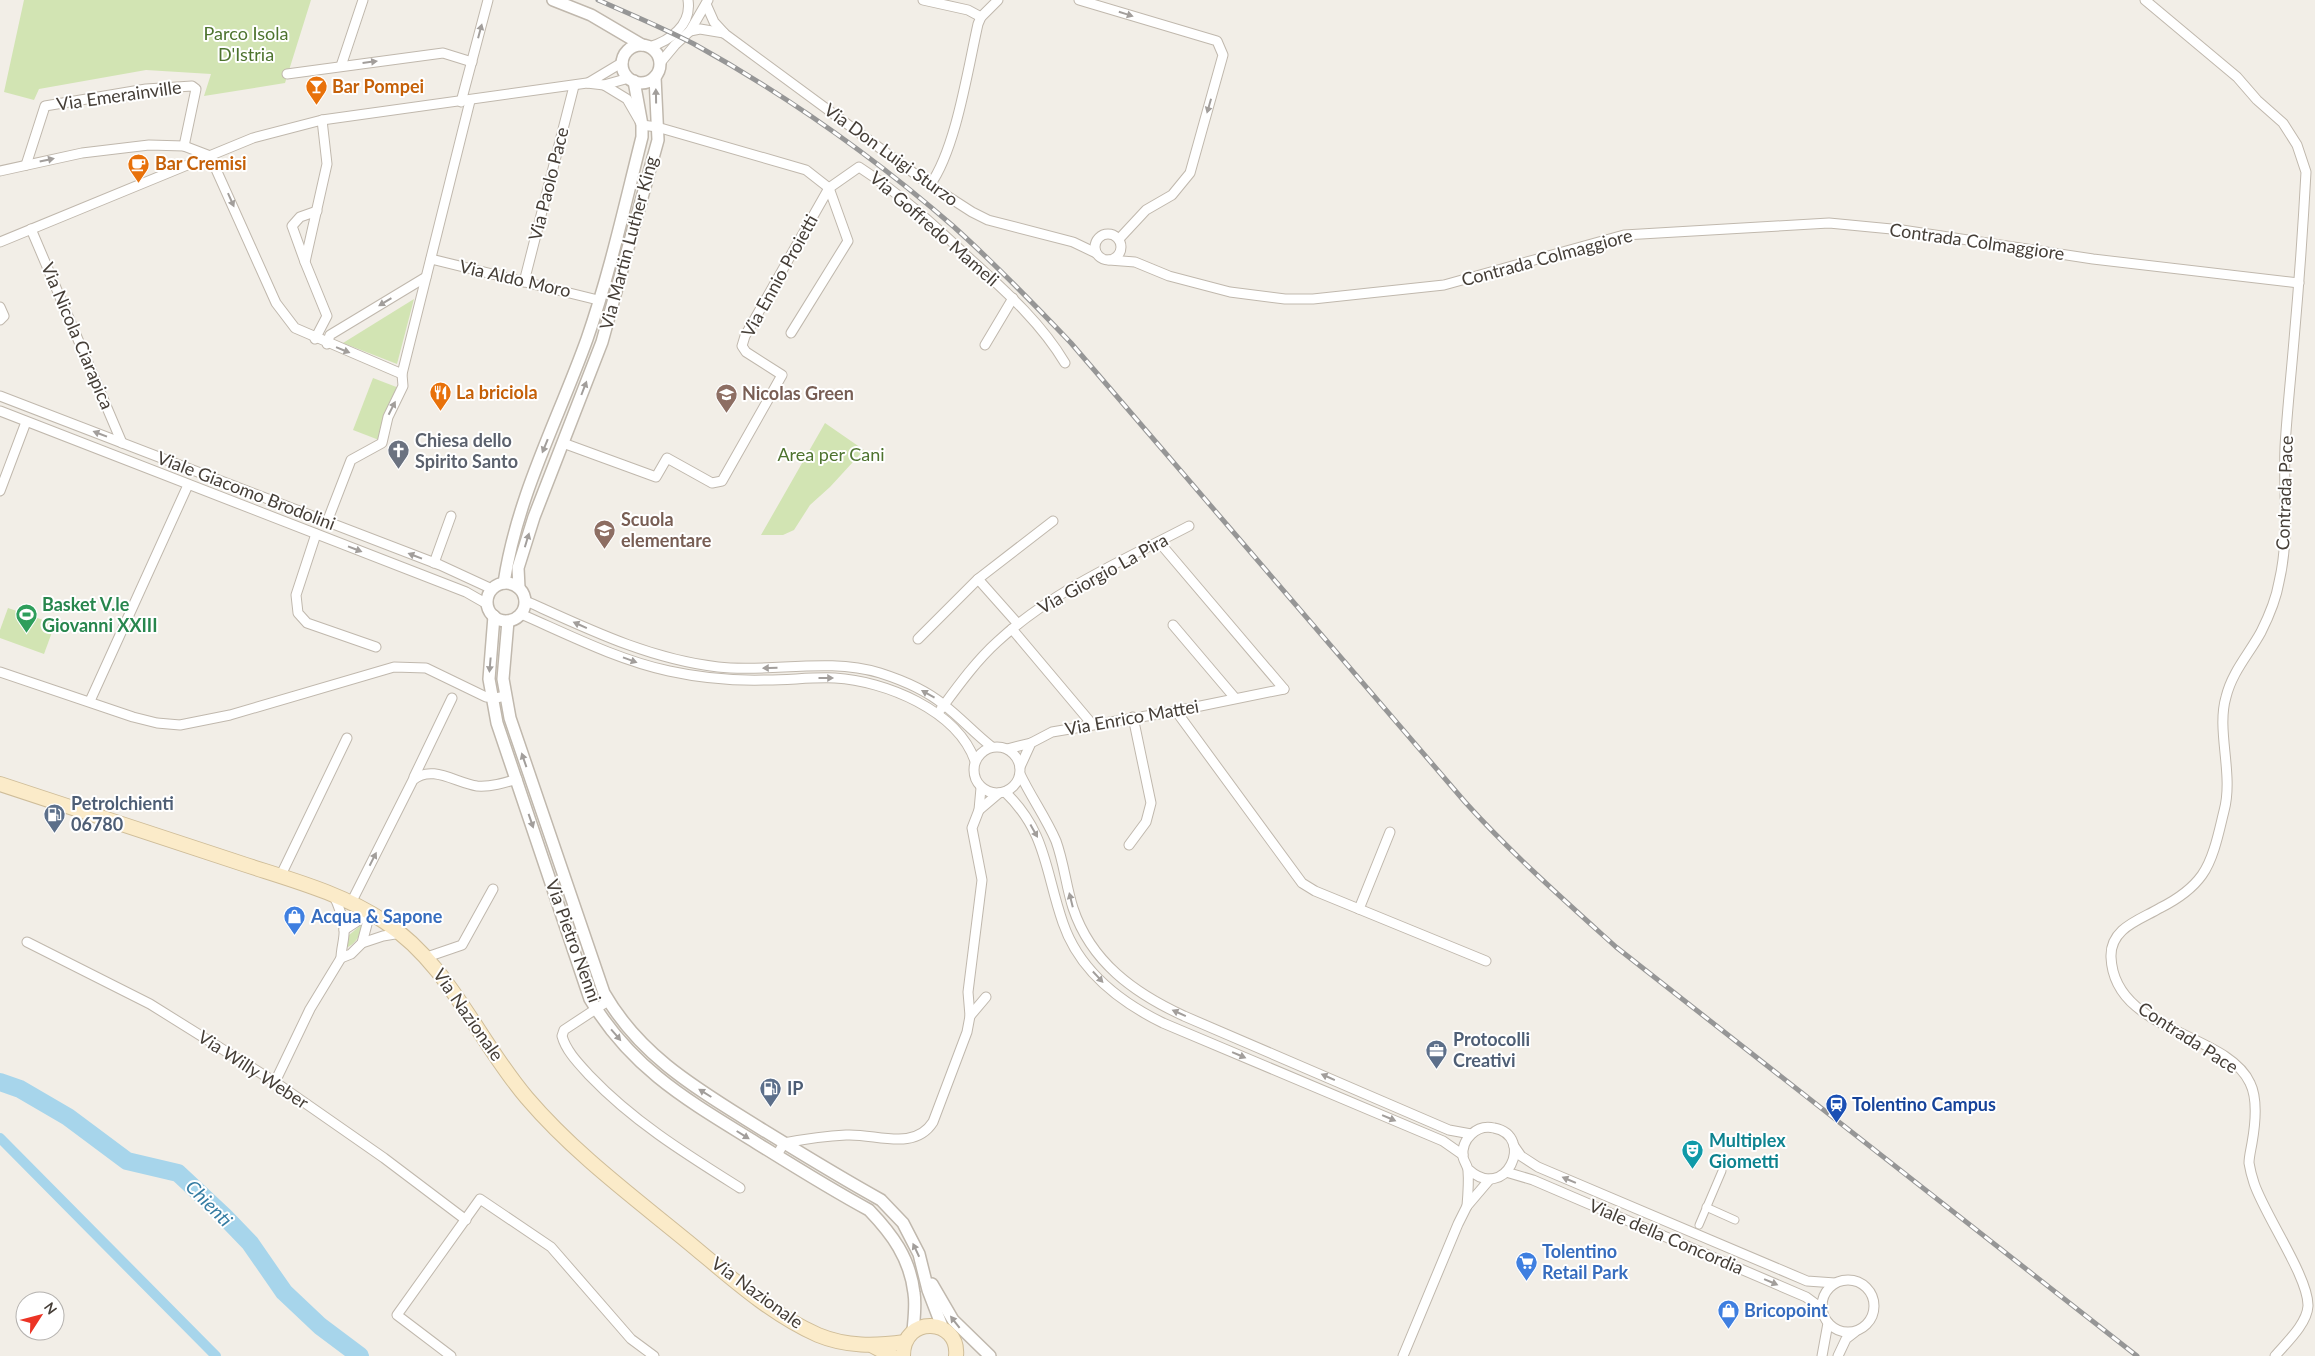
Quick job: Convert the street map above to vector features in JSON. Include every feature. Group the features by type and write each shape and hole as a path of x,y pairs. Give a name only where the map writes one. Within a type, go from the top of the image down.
{"main road":[{"name":"Via Nazionale","path":"0,784 333,894 370,913 400,933 427,957 451,988 526,1096 574,1148 750,1292 798,1324 837,1342 873,1346 892,1356"},
{"name":"Via Nazionale","path":"873,1346 909,1336 928,1326 942,1329"},
{"path":"942,1329 953,1338 959,1354"},
{"path":"903,1356 909,1336"}],"street":[{"path":"341,66 363,0"},
{"path":"327,522 351,460 382,443 388,417 403,386 402,374 431,259 466,102 472,62 488,0"},
{"path":"553,0 591,15 646,46 657,54 660,63"},
{"path":"587,84 624,59 632,48 669,39 678,30 687,15 688,0"},
{"path":"923,0 968,10 981,17"},
{"path":"930,185 942,162 957,118 981,17 998,0"},
{"path":"1079,0 1217,42 1223,55 1190,173 1172,195 1146,210 1120,242 1119,253 1109,260"},
{"path":"2145,0 2237,77 2256,100 2283,123 2297,145 2306,172 2299,283"},
{"path":"0,242 253,138 322,120 466,102 587,84 604,85 632,80 645,82 655,77 660,63 690,31 707,2"},
{"name":"Via Don Luigi Sturzo","path":"707,2 714,22 725,34 930,185 988,220 1073,242 1102,258 1136,262 1169,276 1230,292 1284,299 1310,299"},
{"name":"Via Don Luigi Sturzo","path":"690,31 700,29 725,34"},
{"path":"617,31 626,74 632,80"},
{"path":"288,74 443,53 472,62"},
{"name":"Via Martin Luther King","path":"519,588 518,568 528,534 602,342 658,140 655,77"},
{"name":"Via Martin Luther King","path":"504,583 520,510 588,337 621,223 642,137 642,125 632,80"},
{"path":"604,85 627,99 642,125 657,127 806,170 829,188 848,241 791,333"},
{"name":"Via Emerainville","path":"26,165 45,106 146,89 192,86 196,89 184,146"},
{"name":"Via Paolo Pace","path":"524,282 574,86"},
{"path":"304,262 327,164 322,120"},
{"path":"0,172 26,165 128,147 184,146 210,156 276,303 295,328 327,344 402,374"},
{"name":"Via Goffredo Mameli","path":"829,188 859,166 891,188 1013,298 1050,338 1065,363"},
{"name":"Via Ennio Proietti","path":"562,443 656,477 667,458 710,482 718,484 723,479 782,375 746,352 742,346 745,336 829,188"},
{"path":"316,339 327,316 304,262 292,226 300,217 317,211"},
{"name":"Contrada Colmaggiore","path":"1310,299 1444,285 1624,235 1829,223 1902,230 2093,259 2299,283"},
{"name":"Via Nicola Ciarapica","path":"31,229 122,443"},
{"name":"Via Don Luigi Sturzo","path":"1073,242 1097,240 1107,234 1120,242 1136,262"},
{"path":"1096,253 1097,240"},
{"name":"Via Aldo Moro","path":"431,259 598,300"},
{"path":"327,344 330,335 426,277"},
{"name":"Contrada Pace","path":"2275,1356 2302,1322 2308,1308 2300,1280 2266,1212 2254,1183 2249,1161 2253,1139 2254,1108 2251,1083 2240,1069 2222,1055 2152,1019 2130,1000 2115,978 2111,955 2115,940 2128,924 2163,907 2189,889 2204,872 2226,806 2225,700 2234,674 2260,633 2272,608 2280,580 2287,521 2285,450 2299,283"},
{"name":"Via Goffredo Mameli","path":"985,345 1013,298"},
{"name":"Viale Giacomo Brodolini","path":"0,396 434,563 492,589"},
{"path":"563,399 577,406"},
{"name":"Viale Giacomo Brodolini","path":"0,411 466,592 487,604"},
{"path":"0,491 26,422"},
{"path":"90,701 188,485"},
{"path":"434,563 451,516"},
{"path":"918,639 978,579 1053,521"},
{"name":"Via Giorgio La Pira","path":"938,714 980,659 1015,626 1064,592 1189,526"},
{"path":"316,534 296,595 298,613 307,624 376,647"},
{"name":"Via Enrico Mattei","path":"1006,749 1031,743 1052,732 1176,711 1284,689 1159,542"},
{"path":"978,579 1092,724"},
{"path":"526,601 521,614 508,621 494,616 487,604 492,589 504,583 519,588 526,601 603,636 639,650 672,659 718,667 840,666 878,673 908,684 944,705 969,729 992,747"},
{"path":"521,614 598,648 669,671 715,679 837,678 875,685 898,693 938,714 961,736 972,752 975,761 974,775 981,788 979,810 972,828 982,880 968,992 970,1016 967,1032 948,1086 928,1131 918,1136 894,1140 849,1134 815,1137 784,1143 777,1155"},
{"name":"Via Pietro Nenni","path":"494,616 489,678 496,723 517,779 590,999 603,1020 641,1064 683,1097 834,1191 869,1210 892,1233 906,1262 914,1293 909,1336"},
{"name":"Via Pietro Nenni","path":"508,621 503,679 510,718 608,1001 651,1054 690,1084 841,1178 881,1200 903,1223 919,1254 942,1329"},
{"path":"1173,624 1235,698"},
{"path":"598,648 603,636"},
{"path":"0,672 157,723 186,724 230,715 394,667 414,666 442,674 491,698 505,696"},
{"path":"351,903 452,698"},
{"path":"1176,711 1302,883 1315,891 1486,961"},
{"path":"1129,845 1146,822 1151,803 1132,717"},
{"path":"280,877 347,738"},
{"path":"979,810 1013,787 1031,743"},
{"path":"975,761 984,750 992,747 1006,749 1017,758 1020,771 1055,840 1073,905 1083,932 1106,964 1129,986 1184,1016 1449,1130 1470,1134"},
{"path":"413,780 420,774 429,772 479,786 495,785 517,779"},
{"path":"981,788 990,792 1002,793 1022,810 1044,850 1059,911 1069,937 1088,966 1123,1000 1163,1022 1443,1142 1463,1155"},
{"path":"1359,909 1390,832"},
{"path":"427,957 462,945 493,889"},
{"path":"275,1082 310,1009 341,958 340,947 344,930 340,910 333,894"},
{"path":"344,930 370,913"},
{"path":"362,943 370,913"},
{"path":"341,958 351,954 362,943 400,933"},
{"name":"Via Willy Weber","path":"27,942 150,1004 275,1082 384,1158 466,1220"},
{"path":"970,1016 986,997"},
{"path":"608,1001 564,1030 562,1036 564,1045 581,1067 607,1094 646,1127 740,1188"},
{"path":"1467,1206 1468,1169 1463,1155 1466,1140 1470,1134 1484,1127 1492,1127 1506,1133 1521,1156 1538,1167 1807,1280 1835,1283 1852,1280 1860,1283 1870,1294 1874,1308 1872,1316 1862,1328 1855,1331 1846,1340 1838,1356"},
{"path":"1403,1356 1467,1206 1490,1179 1506,1172 1514,1160 1514,1146"},
{"path":"1468,1169 1474,1175 1490,1179"},
{"path":"1699,1225 1722,1171"},
{"name":"Viale della Concordia","path":"1506,1172 1533,1180 1677,1240 1806,1297 1822,1308"},
{"path":"834,1191 841,1178"},
{"path":"451,1356 397,1315 480,1199 551,1247 631,1339 654,1356"},
{"path":"1706,1207 1715,1215 1735,1220"},
{"path":"922,1268 953,1320 990,1356"},
{"path":"1822,1356 1828,1323 1822,1308 1824,1294 1835,1283"},
{"path":"1828,1323 1840,1331 1855,1331"}],"green space":[{"name":"Parco Isola D'Istria","path":"24,0 311,0 285,83 204,96 211,74 146,70 39,89 34,100 4,92"},
{"path":"414,299 397,364 343,343"},
{"path":"373,378 399,388 379,440 353,430"},
{"name":"Area per Cani","path":"825,423 864,450 830,487 810,505 794,530 783,535 761,535"},
{"name":"Basket V.le Giovanni XXIII","path":"8,608 55,624 44,654 0,638 0,630"},
{"path":"361,925 361,932 357,939 346,948 349,935"}],"waterway":[{"name":"Chienti","path":"0,1082 20,1089 68,1117 127,1161 178,1173 250,1243 284,1292 320,1326 360,1356"},
{"path":"0,1138 216,1356"}],"railway":[{"path":"598,0 694,44 762,84 861,152 953,226 1013,283 1071,343 1465,802 1520,858 1616,947 2137,1356"}],"place":[{"name":"Bar Pompei","path":"316,106"},
{"name":"Bar Cremisi","path":"139,183"},
{"name":"La briciola","path":"440,412"},
{"name":"Nicolas Green","path":"726,413"},
{"name":"Chiesa dello Spirito Santo","path":"399,470"},
{"name":"Scuola elementare","path":"605,549"},
{"name":"Basket V.le Giovanni XXIII","path":"26,634"},
{"name":"Petrolchienti 06780","path":"55,833"},
{"name":"Acqua & Sapone","path":"295,936"},
{"name":"Protocolli Creativi","path":"1437,1069"},
{"name":"IP","path":"771,1108"},
{"name":"Tolentino Campus","path":"1836,1124"},
{"name":"Multiplex Giometti","path":"1693,1170"},
{"name":"Tolentino Retail Park","path":"1526,1281"},
{"name":"Bricopoint","path":"1728,1330"}]}
